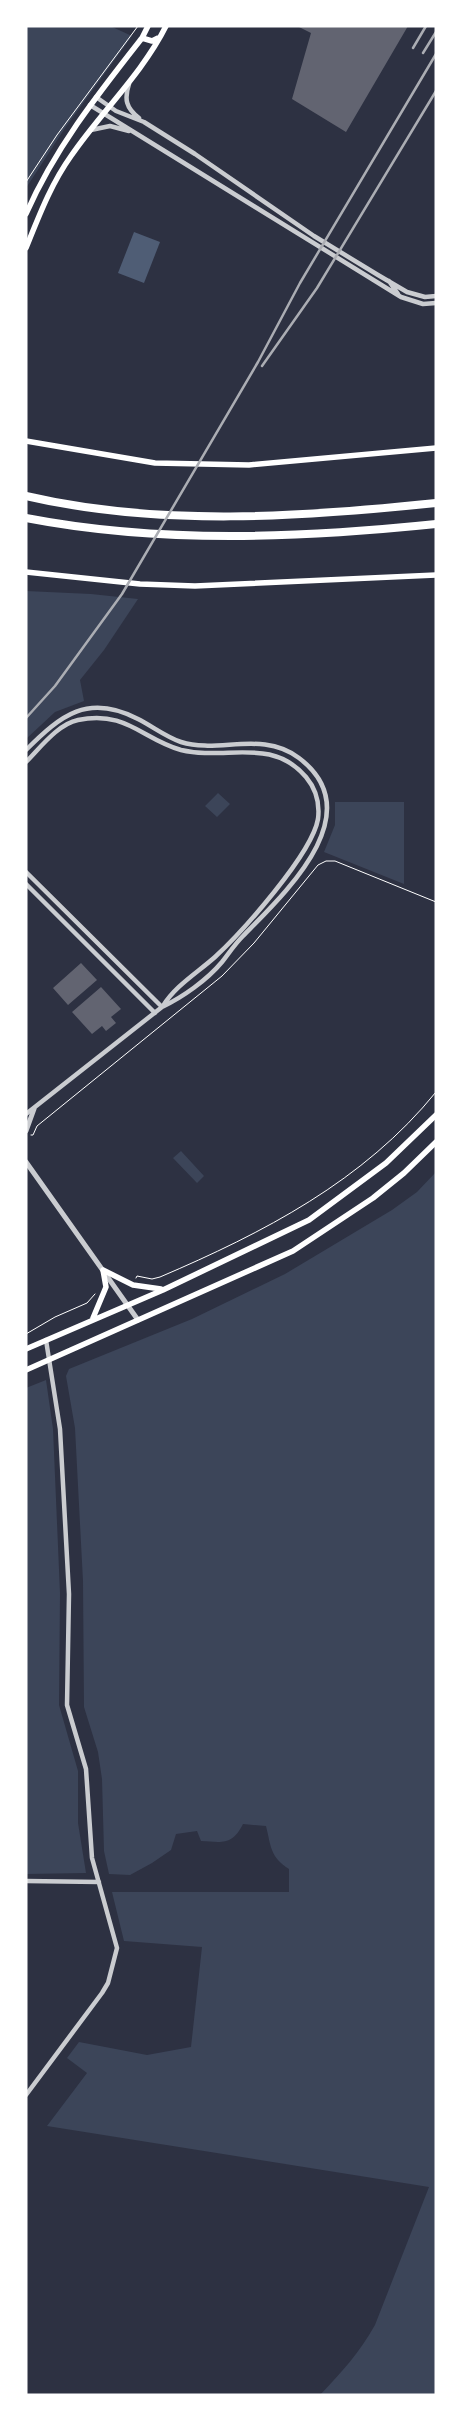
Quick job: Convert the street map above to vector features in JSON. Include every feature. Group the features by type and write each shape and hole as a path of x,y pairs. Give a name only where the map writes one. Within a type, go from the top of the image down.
{"highway":[{"path":"26,496 59,504 132,512 245,517 344,512 436,503"},
{"path":"26,518 127,532 230,536 346,533 436,524"}],"main road":[{"path":"26,214 39,185 68,136 142,38 148,26"},
{"path":"26,248 50,190 70,156 130,78 166,26"},
{"path":"142,38 152,41 160,37"},
{"path":"26,441 155,463 249,465 436,448"},
{"path":"26,572 140,584 195,586 436,575"},
{"path":"26,1349 93,1318 163,1290 309,1220 386,1163 436,1115"},
{"path":"26,1370 293,1251 373,1198 404,1173 436,1142"},
{"path":"103,1270 133,1285 163,1290"},
{"path":"93,1318 106,1286 103,1270"}],"street":[{"path":"130,78 125,97 126,102 131,112 144,122 314,236 407,292 425,297 436,296"},
{"path":"96,97 109,106 144,122"},
{"path":"90,106 401,297 423,304 436,303"},
{"path":"90,130 101,126 110,126 133,131"},
{"path":"241,199 247,190"},
{"path":"389,281 401,297"},
{"path":"26,750 58,720 74,711 94,707 114,710 137,718 182,742 272,745 299,758 319,780 325,794 326,820 322,837 310,860 221,962 174,1001 162,1007 26,1114"},
{"path":"26,762 62,727 76,720 112,719 134,726 180,750 194,752 257,752 280,756 298,768 313,787 318,804 318,818 314,834 303,854 243,929 169,996 162,1007"},
{"path":"26,872 162,1007"},
{"path":"26,884 155,1013"},
{"path":"26,1131 34,1108"},
{"path":"26,1162 138,1320"},
{"path":"26,2095 108,1983 117,1948 89,1842 86,1769 67,1705 69,1594 60,1429 46,1340"},
{"path":"26,1881 100,1885"}],"path":[{"path":"26,182 57,135 138,26"},
{"path":"33,1135 37,1126 217,981 254,943 318,865 326,861 335,861 436,902"},
{"path":"136,1276 152,1279 160,1277 302,1208 378,1153 436,1092"},
{"path":"26,1334 55,1317 87,1303 94,1294"}],"shaded area":[{"path":"26,26 110,26 132,36 65,128 26,188"},
{"path":"134,232 160,242 144,283 118,273"},
{"path":"26,591 91,594 138,599 104,650 80,680 84,701 55,712 26,739"},
{"path":"218,793 230,804 217,817 205,806"},
{"path":"335,802 404,802 404,884 324,852 335,825"},
{"path":"181,1151 204,1176 197,1183 173,1158"},
{"path":"436,1172 436,2395 320,2395 350,2362 375,2325 429,2187 47,2126 87,2073 67,2058 79,2042 147,2055 191,2047 202,1947 124,1941 112,1892 289,1892 289,1869 275,1855 270,1845 266,1826 243,1824 235,1836 221,1842 201,1841 197,1831 176,1834 171,1850 152,1863 130,1875 109,1874 104,1851 102,1779 98,1752 84,1707 83,1581 75,1428 66,1376 69,1369 192,1319 285,1274 392,1210 417,1192"},
{"path":"46,1380 53,1429 60,1593 59,1705 78,1771 78,1823 86,1873 26,1874 26,1388"}],"building":[{"path":"297,26 408,26 346,132 292,99 311,33"},
{"path":"81,963 97,980 68,1005 53,988"},
{"path":"101,987 121,1009 111,1017 116,1023 106,1031 102,1026 92,1034 72,1012"}],"railway":[{"path":"413,48 426,26"},
{"path":"423,53 436,32"},
{"path":"26,718 55,686 122,594 258,362 300,283 436,54"},
{"path":"262,366 317,288 436,91"}]}
